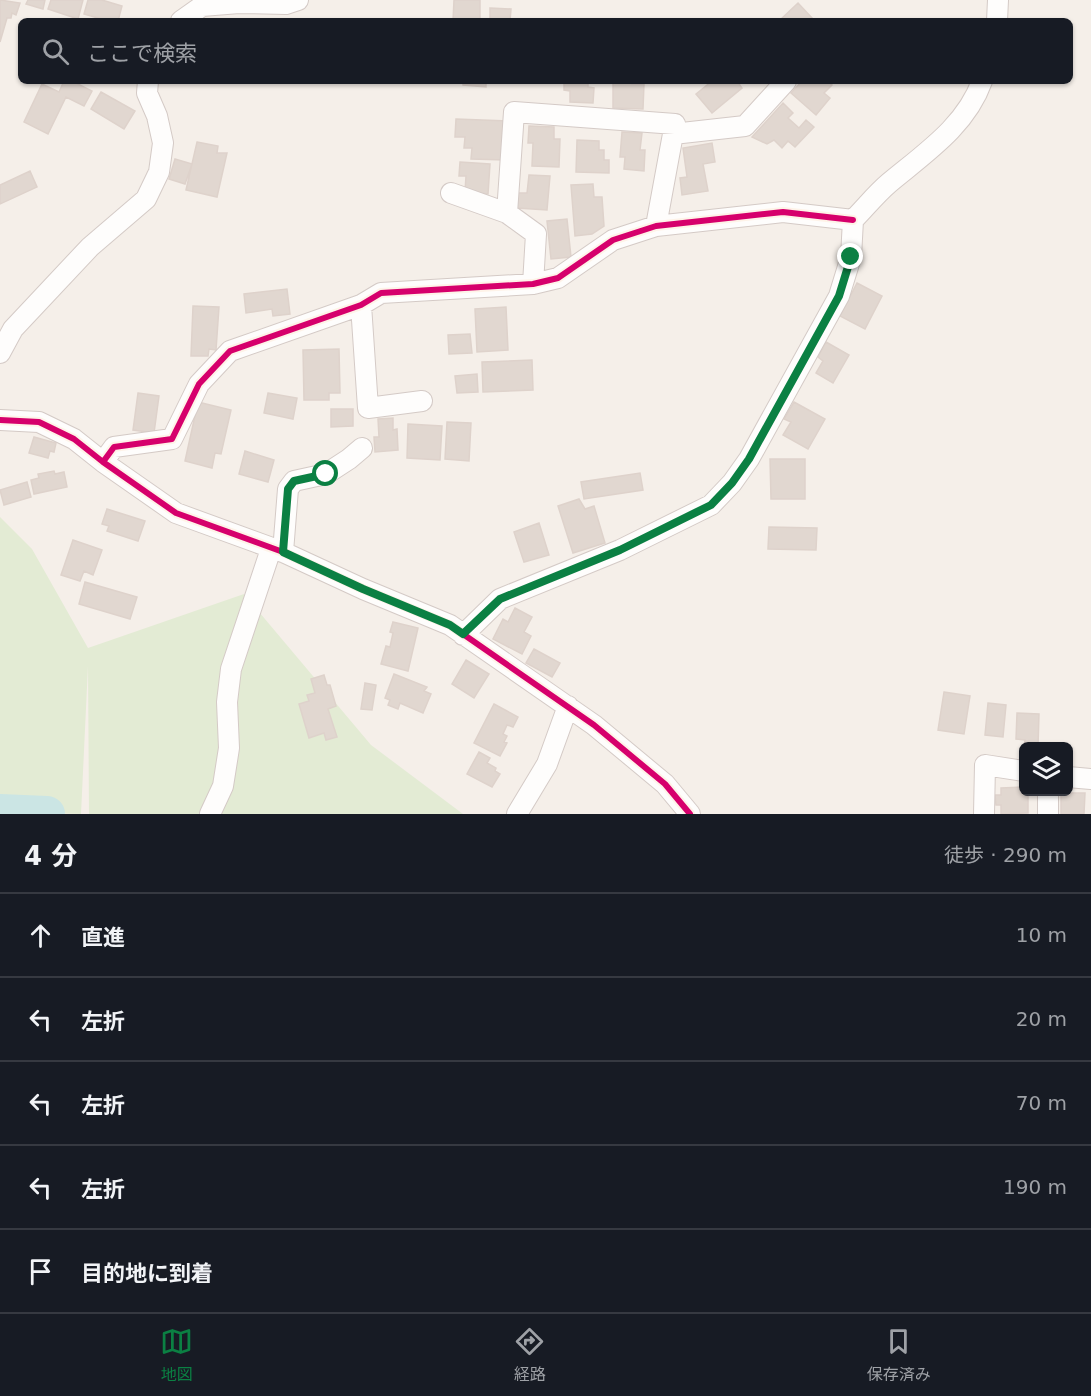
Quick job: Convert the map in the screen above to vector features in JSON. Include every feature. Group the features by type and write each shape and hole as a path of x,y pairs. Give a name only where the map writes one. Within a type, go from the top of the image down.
{"street":[{"path":"185,18 202,6 240,1 286,3 298,0"},
{"path":"997,18 998,0"},
{"path":"0,353 13,329 90,247 146,199 159,172 163,143 157,116 147,93 148,84"},
{"path":"673,134 745,126 783,84"},
{"path":"463,634 500,599 620,550 711,505 732,483 749,459 839,296 851,257 853,220 887,185 946,137 976,99 981,84"},
{"path":"507,213 514,112 675,124 656,226"},
{"path":"451,193 507,213 536,234 533,284"},
{"path":"103,462 114,447 172,439 200,384 230,351 361,305 381,293 533,284 558,278 613,240 656,226 783,212 853,220"},
{"path":"361,305 368,408 422,401"},
{"path":"0,420 39,422 74,439 176,513 277,551 450,625 594,724 665,784 690,814"},
{"path":"212,811 223,786 229,748 227,702 231,669 277,551 288,489 294,481 326,474 362,448"},
{"path":"517,814 547,764 568,706"},
{"path":"984,814 985,765 1019,770"},
{"path":"1073,777 1091,779"},
{"path":"1047,814 1048,796"}],"green space":[{"path":"0,517 32,549 88,648 244,594 371,745 463,814 89,814 88,666 81,814 0,812"}],"building":[{"path":"0,0 20,3 16,15 12,13 11,18 7,18 0,42"},
{"path":"28,0 45,0 43,9 26,4"},
{"path":"51,0 83,0 78,18 48,9"},
{"path":"88,0 102,0 122,6 119,18 98,18 84,14"},
{"path":"454,0 480,0 480,18 453,18"},
{"path":"798,3 812,18 782,18"},
{"path":"490,8 511,9 510,18 490,18"},
{"path":"42,84 59,92 63,84 78,84 92,91 84,106 66,97 48,134 24,122"},
{"path":"486,84 486,87 463,85"},
{"path":"564,84 588,84 588,87 594,88 593,103 570,102 570,91 564,90"},
{"path":"613,84 644,84 643,109 613,108"},
{"path":"708,84 739,84 742,88 712,113 696,94"},
{"path":"799,84 832,85 824,93 830,98 816,115 791,93"},
{"path":"101,92 135,111 124,129 91,109"},
{"path":"783,103 793,113 788,118 799,128 806,120 814,127 795,147 788,141 782,148 774,140 767,144 752,137"},
{"path":"456,119 508,121 506,160 471,159 472,148 464,148 465,137 455,137"},
{"path":"529,126 554,127 554,139 560,139 559,167 532,166 533,143 528,143"},
{"path":"622,132 642,133 640,150 645,150 644,171 624,169 625,157 620,157"},
{"path":"577,140 599,141 599,150 604,150 604,160 609,160 609,173 576,172"},
{"path":"197,142 218,146 217,153 227,153 217,197 186,190"},
{"path":"712,143 715,162 703,164 708,191 682,195 680,178 687,177 683,148"},
{"path":"175,159 192,164 185,184 169,179"},
{"path":"460,162 490,164 488,194 465,192 466,176 459,176"},
{"path":"30,171 37,187 0,204 0,185"},
{"path":"529,175 550,176 547,210 517,208 518,193 527,193"},
{"path":"593,184 594,197 602,197 604,226 592,234 575,236 571,185"},
{"path":"567,219 571,257 551,259 547,221"},
{"path":"857,283 882,296 865,329 840,316"},
{"path":"287,289 290,314 273,316 272,309 246,313 244,294"},
{"path":"193,306 219,307 216,350 209,349 208,356 191,356"},
{"path":"506,307 508,350 477,352 475,309"},
{"path":"470,334 472,353 449,354 448,335"},
{"path":"826,342 849,355 833,383 816,373 823,361 818,357"},
{"path":"339,349 340,393 329,393 329,400 304,400 303,350"},
{"path":"532,360 533,390 483,392 482,362"},
{"path":"477,374 478,392 457,393 455,376"},
{"path":"138,393 159,396 154,433 133,430"},
{"path":"268,393 297,398 293,419 264,413"},
{"path":"198,402 231,410 221,454 215,453 212,468 185,461"},
{"path":"794,402 825,419 808,449 783,435 791,422 784,419"},
{"path":"331,409 353,409 353,426 331,427"},
{"path":"393,418 393,430 397,429 398,450 375,452 374,437 379,437 378,419"},
{"path":"447,422 471,423 469,461 445,459"},
{"path":"408,424 442,426 440,460 407,458"},
{"path":"34,437 56,443 54,452 50,451 48,458 29,453"},
{"path":"245,451 274,460 268,482 239,474"},
{"path":"770,459 805,459 805,499 771,499"},
{"path":"54,471 55,474 64,472 67,487 34,494 31,480 39,478 38,474"},
{"path":"640,473 643,490 584,499 581,482"},
{"path":"27,482 31,497 4,505 0,490"},
{"path":"579,499 585,509 594,506 605,543 573,553 558,506"},
{"path":"107,509 145,521 138,541 107,531 109,526 102,524"},
{"path":"539,523 549,555 524,562 514,532"},
{"path":"769,527 817,528 816,550 768,549"},
{"path":"73,540 102,550 93,575 84,571 80,581 61,575"},
{"path":"85,582 137,597 130,619 79,604"},
{"path":"515,608 532,617 524,632 531,636 522,654 493,639 503,619 508,622"},
{"path":"393,622 418,628 408,671 381,664 386,646 390,647"},
{"path":"534,649 560,663 552,677 526,663"},
{"path":"466,660 489,674 474,698 452,684"},
{"path":"394,674 427,687 424,691 431,694 423,713 400,703 398,709 388,705 390,700 385,698"},
{"path":"324,675 327,685 330,685 336,706 328,709 337,737 326,740 324,733 309,738 299,704 309,701 307,695 315,693 311,679"},
{"path":"365,683 376,685 372,710 361,709"},
{"path":"944,692 970,696 964,734 938,730"},
{"path":"988,703 1006,705 1003,737 985,735"},
{"path":"494,704 518,717 513,727 507,725 503,734 507,736 504,742 507,743 500,756 474,743"},
{"path":"1017,713 1039,714 1038,742 1025,742 1025,740 1016,739"},
{"path":"479,752 490,758 487,763 496,768 495,771 500,774 492,787 467,774"},
{"path":"1019,787 1019,796 1028,796 1028,813 1001,814 1001,805 996,805 995,795 1001,795 1001,788"},
{"path":"1085,793 1084,814 1061,814 1061,796"}],"waterway":[{"path":"0,812 47,814"}],"cycle path":[{"path":"103,462 114,447 172,439 199,384 230,351 361,305 381,293 533,284 558,278 613,240 656,226 783,212 853,220"},
{"path":"0,420 39,422 74,439 176,513 283,552 363,589 450,625 594,725 665,784 690,814"}],"route":[{"path":"326,474 294,481 288,489 283,552 363,589 450,625 463,634 500,599 620,550 711,505 732,483 749,459 839,296 851,257"}]}
